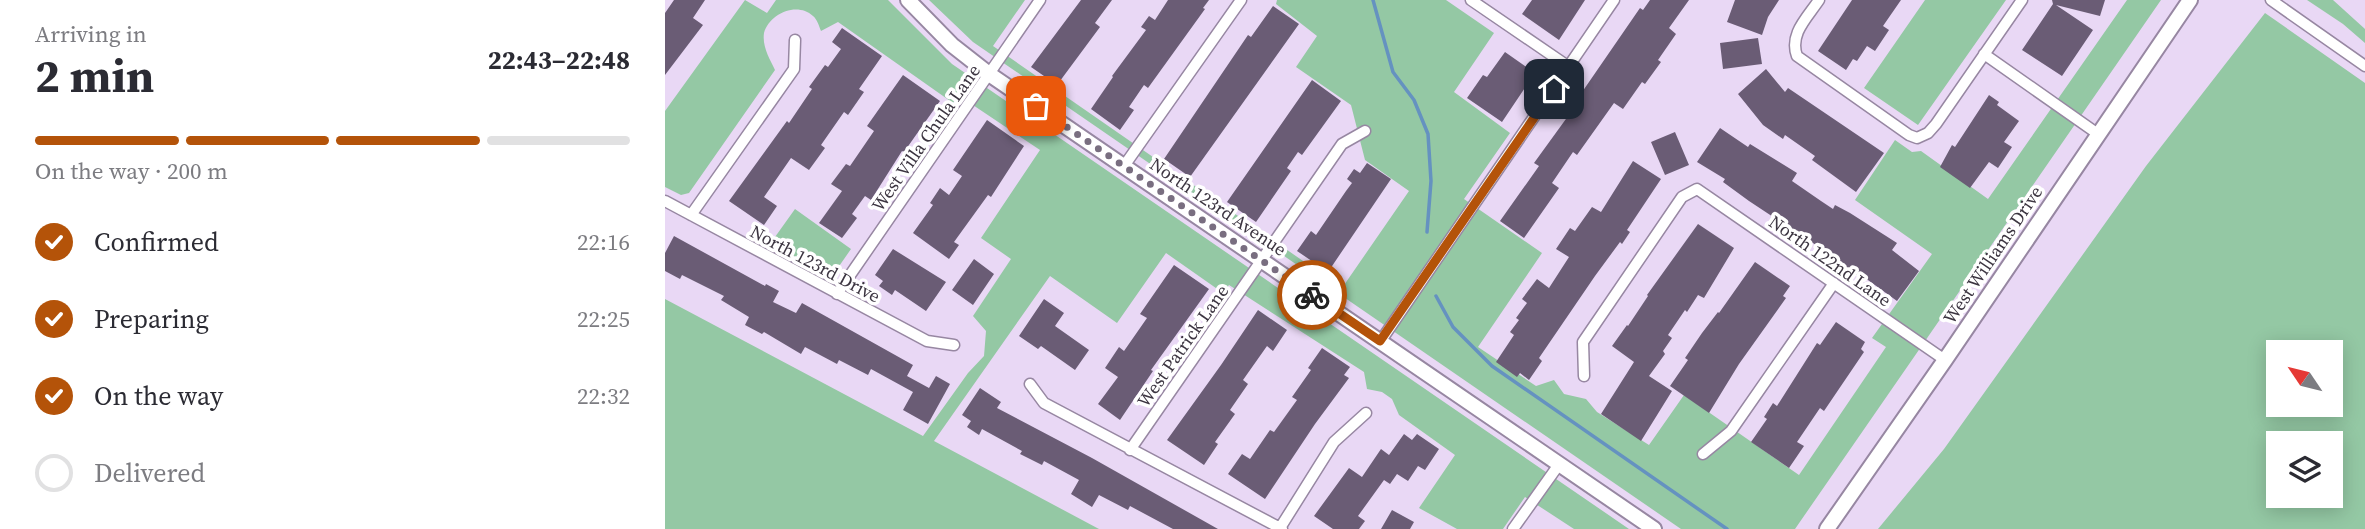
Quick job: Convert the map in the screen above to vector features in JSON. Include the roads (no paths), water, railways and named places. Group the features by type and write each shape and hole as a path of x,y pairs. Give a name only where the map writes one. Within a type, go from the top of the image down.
{"street":[{"name":"North 123rd Avenue","path":"908,0 952,45 989,74 1654,529"},
{"name":"West Villa Chula Lane","path":"837,294 1040,0"},
{"path":"1124,166 1241,0"},
{"path":"1471,0 1569,67"},
{"path":"1380,341 1614,0"},
{"path":"1819,0 1794,37 1797,56 1917,138 1928,133 1936,124 2022,0"},
{"name":"West Williams Drive","path":"1827,529 2190,0"},
{"path":"2271,0 2365,66"},
{"path":"691,215 794,69 795,40"},
{"path":"1985,54 2098,134"},
{"name":"West Patrick Lane","path":"1130,450 1342,144 1366,131"},
{"name":"North 122nd Lane","path":"1584,376 1583,342 1682,197 1697,189 1945,360"},
{"name":"North 123rd Drive","path":"665,201 927,341 954,345"},
{"path":"1703,454 1731,431 1834,283"},
{"path":"1030,384 1044,403 1281,528 1334,442 1366,413"},
{"path":"1513,529 1560,463"}],"waterway":[{"path":"1373,0 1393,72 1414,100 1428,134 1431,181 1427,232"},
{"path":"1436,296 1453,327 1492,366 1727,529"}]}
